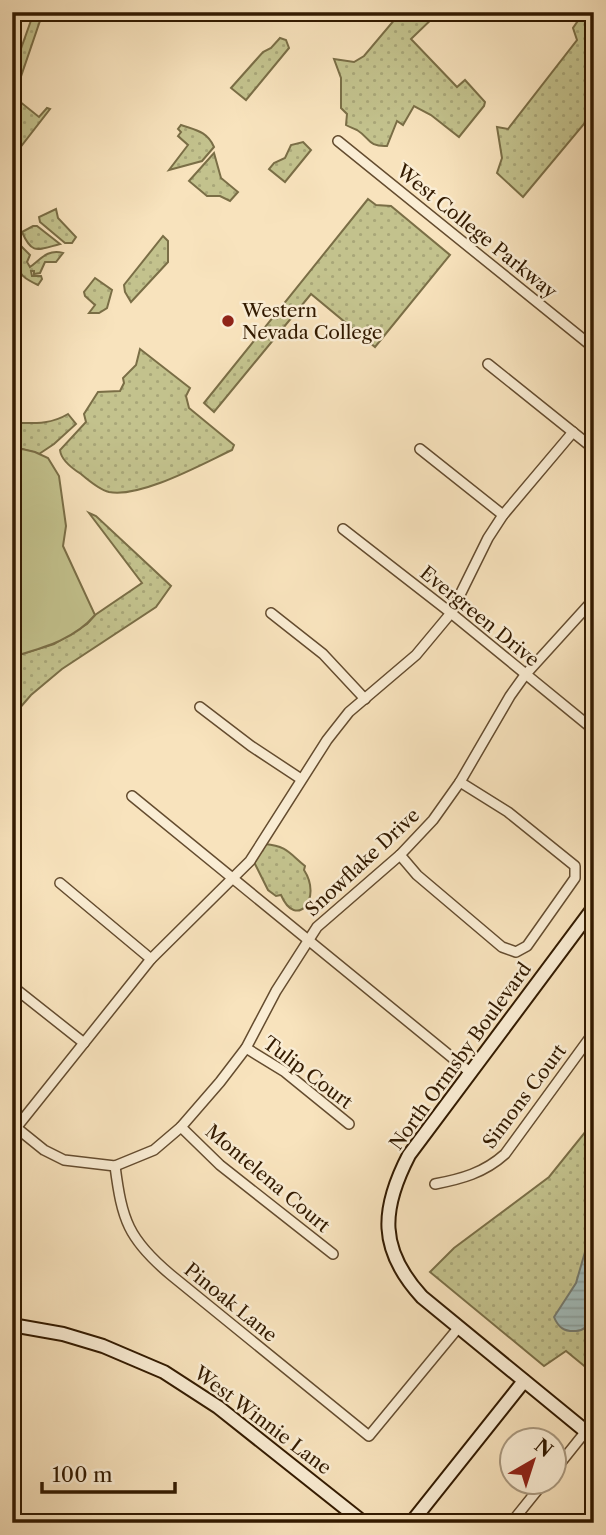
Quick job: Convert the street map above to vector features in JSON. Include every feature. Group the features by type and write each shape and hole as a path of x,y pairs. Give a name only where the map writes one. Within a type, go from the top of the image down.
{"street":[{"name":"West College Parkway","path":"338,141 594,348"},
{"path":"488,364 594,449"},
{"path":"115,1166 64,1160 44,1150 14,1126 151,960 233,881 250,861 327,740 349,712 416,655 451,613 488,538 503,515 573,432"},
{"path":"420,449 503,515"},
{"name":"Evergreen Drive","path":"343,530 451,613 594,730"},
{"name":"Snowflake Drive","path":"115,1166 154,1150 181,1127 220,1082 246,1048 275,991 317,927 400,855 433,820 460,782 503,707 525,675 594,599"},
{"path":"271,612 323,654 365,699"},
{"path":"200,707 270,760 302,779"},
{"path":"400,855 417,875 502,947 516,952 527,946 575,878 575,866 508,812 460,782"},
{"path":"132,796 471,1073"},
{"path":"60,883 151,960"},
{"name":"North Ormsby Boulevard","path":"590,1434 410,1284 396,1258 387,1223 394,1184 409,1155 594,907"},
{"path":"12,986 84,1043"},
{"name":"Simons Court","path":"435,1184 467,1177 495,1163 505,1154 594,1032"},
{"name":"Tulip Court","path":"246,1048 285,1072 349,1125"},
{"name":"Montelena Court","path":"181,1127 220,1165 333,1254"},
{"name":"Pinoak Lane","path":"115,1166 120,1206 126,1224 150,1256 369,1436 459,1327"},
{"name":"West Winnie Lane","path":"12,1325 63,1334 103,1346 164,1371 218,1406 364,1523"},
{"path":"411,1523 524,1381"},
{"path":"568,1457 590,1434"},
{"path":"511,1523 533,1496"}],"shaded area":[{"path":"34,12 43,12 14,97 39,117 47,108 50,109 12,158 12,74"},
{"path":"401,12 439,12 411,39 457,87 465,80 485,102 459,137 431,115 414,106 403,125 397,121 387,146 373,143 346,125 347,114 341,108 341,78 334,59 354,62 364,56"},
{"path":"584,12 594,12 594,112 523,197 497,173 502,158 497,127 508,129 577,40 573,28"},
{"path":"280,38 286,40 289,48 246,100 231,88 263,52"},
{"path":"181,125 204,134 214,147 202,161 169,170 188,145 178,136"},
{"path":"303,142 311,150 285,182 269,169 274,163 285,158 291,145"},
{"path":"214,153 221,178 238,192 230,201 220,196 207,196 189,181"},
{"path":"368,199 376,205 391,206 450,255 375,347 311,294 214,412 204,403"},
{"path":"56,209 58,218 76,237 72,243 65,243 40,222 39,217"},
{"path":"37,226 60,244 41,249 32,247 22,232"},
{"path":"163,236 168,241 168,262 131,302 124,285"},
{"path":"17,242 30,255 27,262 30,267 48,254 63,253 56,262 45,262 40,273 34,274 34,271 31,271 32,276 41,276 38,285 21,274 12,257"},
{"path":"95,278 112,290 107,308 99,313 89,313 95,305 84,292"},
{"path":"140,349 190,388 186,396 189,408 234,445 232,450 154,485 138,490 109,492 71,467 60,450 86,422 84,414 98,392 120,391 123,378 136,365"},
{"path":"68,414 76,424 39,454 22,449 12,450 12,423 48,422"},
{"path":"22,449 48,458 59,476 66,526 63,546 95,615 87,624 67,637 12,657 12,450"},
{"path":"89,513 96,516 171,586 156,607 62,669 31,695 12,717 12,657 54,644 87,624 95,615 142,583"},
{"path":"265,844 283,848 305,866 311,891 309,900 300,910 294,910 281,895 276,896 268,890 254,862"},
{"path":"594,1121 594,1374 566,1351 544,1366 430,1272 454,1248 549,1177"}],"water":[{"path":"594,1245 593,1318 581,1330 565,1330 554,1317 576,1283 585,1252"}],"place":[{"name":"Western Nevada College","path":"228,321"}]}
